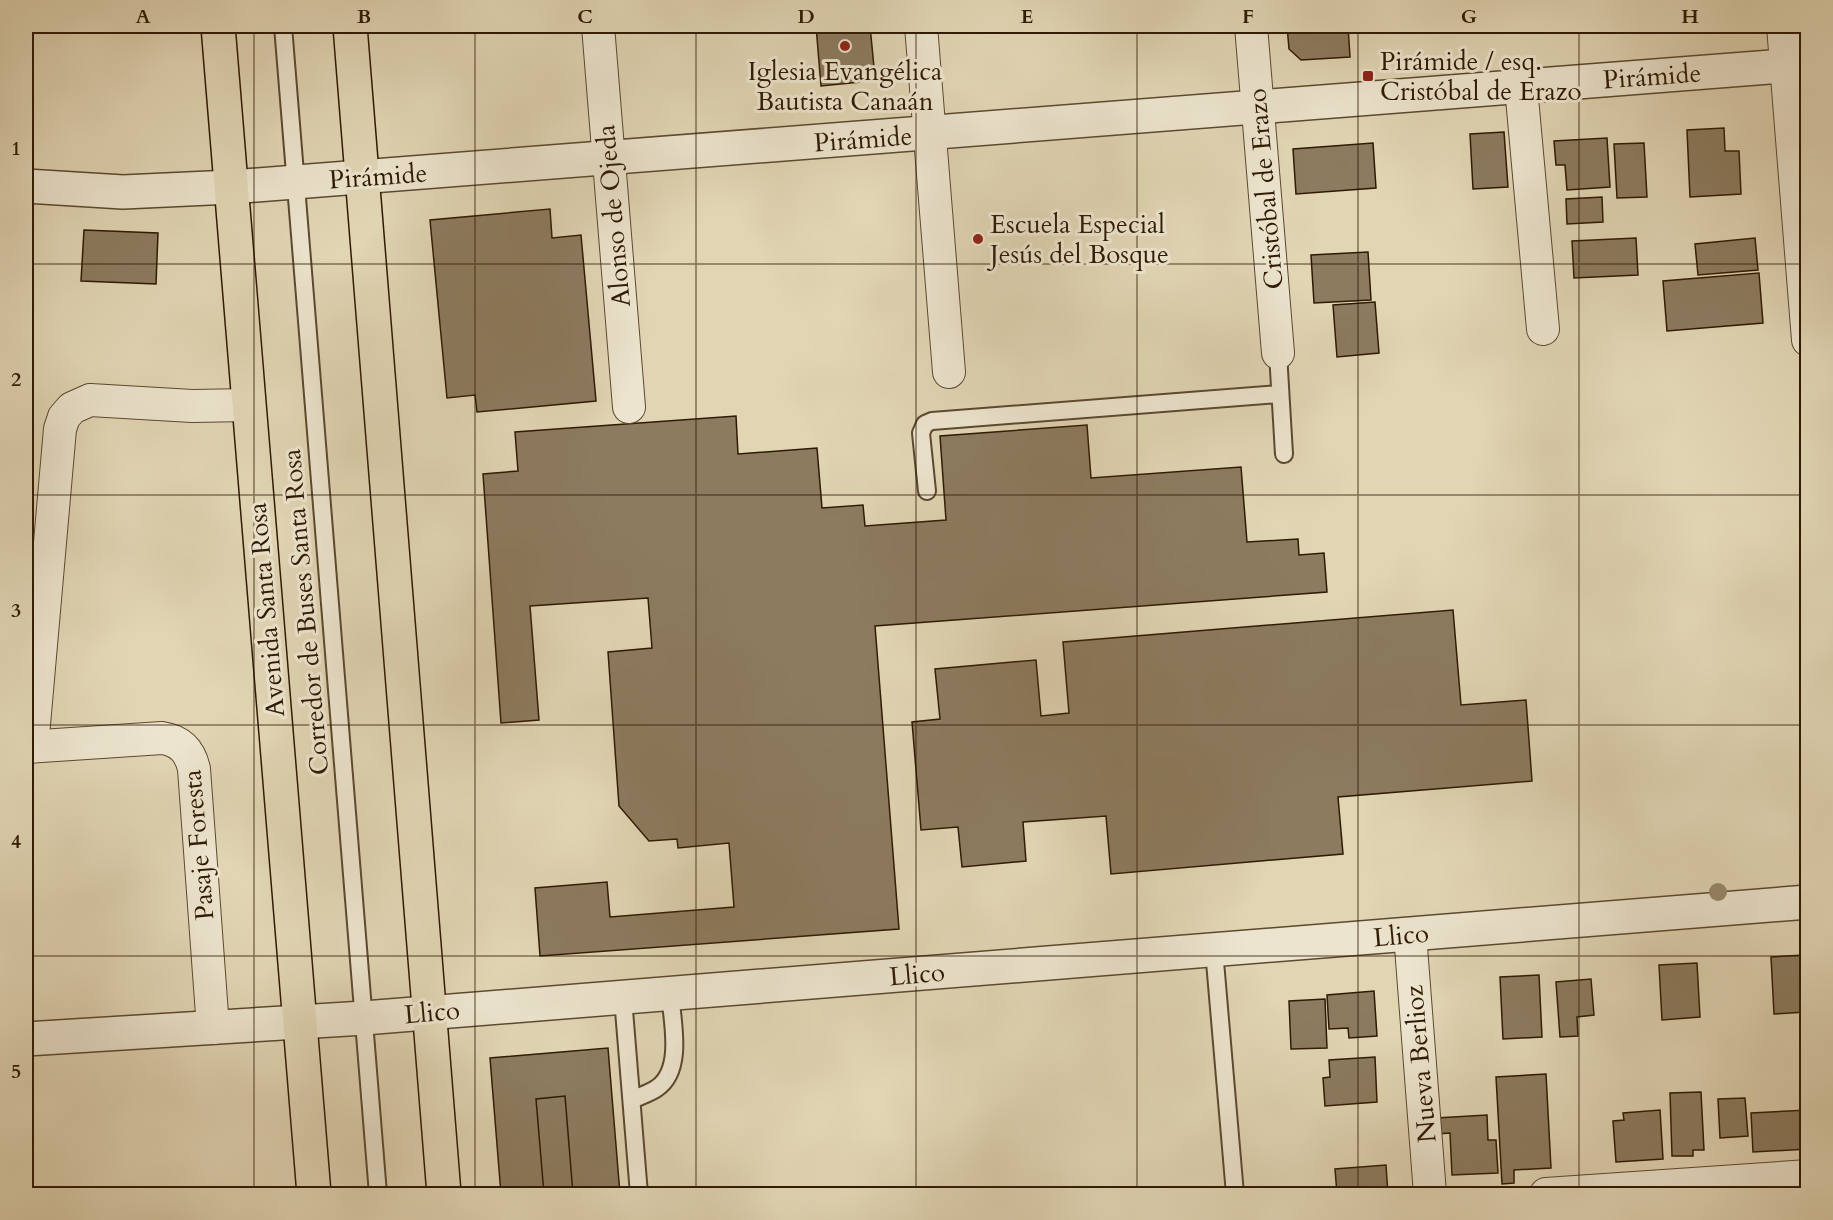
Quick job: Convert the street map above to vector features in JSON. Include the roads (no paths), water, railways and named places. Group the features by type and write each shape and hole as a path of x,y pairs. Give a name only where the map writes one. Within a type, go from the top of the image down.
{"main road":[{"name":"Avenida Santa Rosa","path":"218,26 314,1194"},
{"path":"350,26 444,1194"}],"street":[{"name":"Alonso de Ojeda","path":"598,26 629,406"},
{"path":"921,26 949,372"},
{"name":"Cristóbal de Erazo","path":"1251,26 1278,353"},
{"path":"1783,26 1797,65 1808,340"},
{"name":"Pirámide","path":"26,186 123,192 231,187 1797,65"},
{"path":"1521,87 1543,329"},
{"name":"Pasaje Foresta","path":"213,1028 194,769 186,749 180,743 162,738 29,747 60,429 64,417 72,408 90,400 192,406 249,405"},
{"name":"Llico","path":"26,1039 300,1023 1808,902"},
{"name":"Nueva Berlioz","path":"1410,934 1430,1194"},
{"path":"1546,1194 1732,1188 1808,1176"}],"lane":[{"name":"Corredor de Buses Santa Rosa","path":"283,26 378,1194"},
{"path":"1278,353 1284,454"},
{"path":"927,491 921,433 925,424 932,421 1279,394"},
{"path":"1214,950 1235,1194"},
{"path":"632,1100 659,1087 672,1065 674,1040 670,994"},
{"path":"623,998 639,1194"}],"place":[{"name":"Iglesia Evangélica Bautista Canaán","path":"845,46"},
{"name":"Pirámide / esq. Cristóbal de Erazo","path":"1368,76"},
{"name":"Escuela Especial Jesús del Bosque","path":"978,239"}]}
